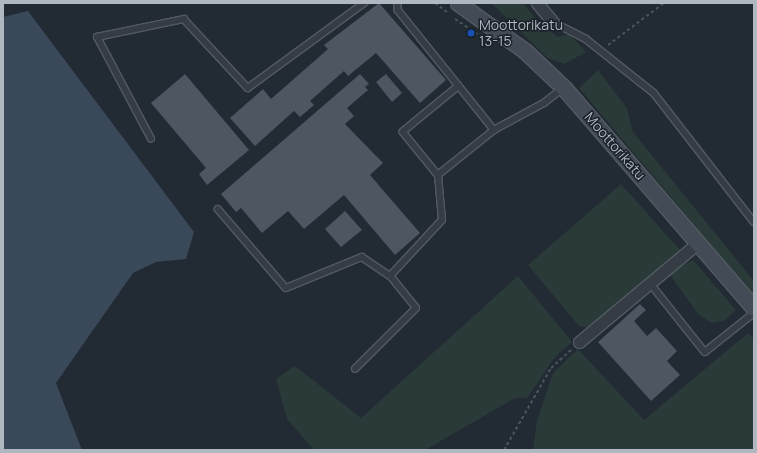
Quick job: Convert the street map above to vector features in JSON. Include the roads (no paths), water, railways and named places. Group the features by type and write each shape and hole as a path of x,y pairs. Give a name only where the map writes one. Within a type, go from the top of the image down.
{"main road":[{"name":"Moottorikatu","path":"458,3 525,51 564,88 754,308"}],"street":[{"path":"537,3 553,22"},
{"path":"579,342 698,243"}],"lane":[{"path":"151,139 97,37 184,19 248,88 364,3"},
{"path":"398,3 398,10 494,130"},
{"path":"553,22 600,50 654,93 754,222"},
{"path":"390,276 442,220 438,175 403,132 459,86"},
{"path":"438,175 494,130 544,103 564,88"},
{"path":"218,209 286,288 362,257 390,276 416,308 355,369"},
{"path":"650,283 706,352 754,313"}],"water":[{"path":"28,11 194,232 186,259 156,262 133,273 56,383 82,450 3,450 3,17"}],"place":[{"name":"Moottorikatu 13-15","path":"471,33"}]}
